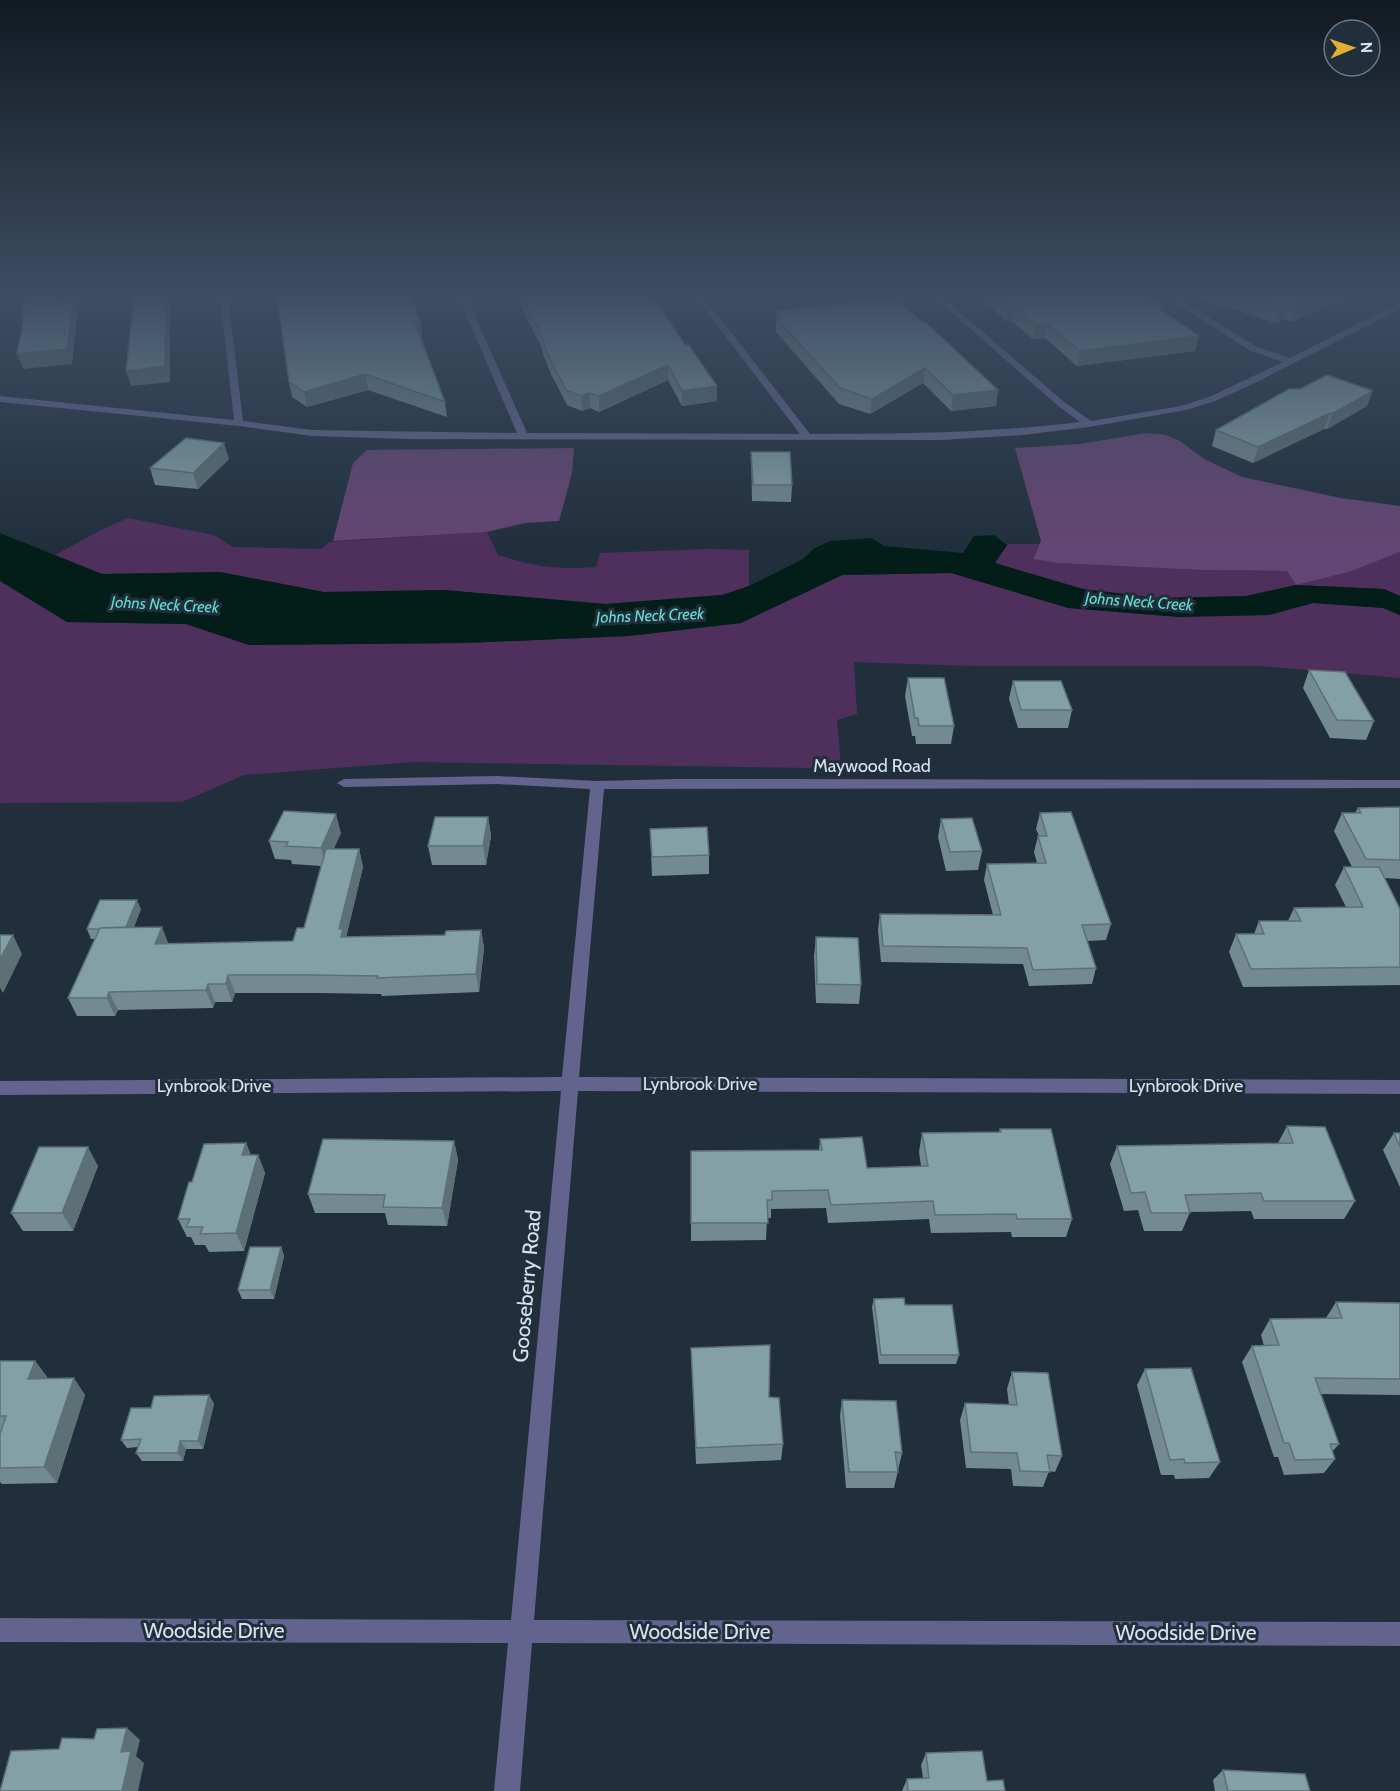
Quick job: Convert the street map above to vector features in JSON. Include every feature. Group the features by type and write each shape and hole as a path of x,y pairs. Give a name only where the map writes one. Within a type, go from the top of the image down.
{"street":[{"path":"234,380 239,423"},
{"path":"499,380 523,435"},
{"path":"763,380 806,435"},
{"path":"1031,380 1059,404 1089,424"},
{"path":"0,399 239,423 312,433 408,436 942,436 1022,432 1140,417 1212,399 1251,380"},
{"name":"Maywood Road","path":"344,783 497,780 597,785 677,783 1400,784"},
{"name":"Gooseberry Road","path":"507,1791 597,785"},
{"name":"Lynbrook Drive","path":"0,1088 569,1084 1400,1087"},
{"name":"Woodside Drive","path":"0,1630 1400,1634"}],"shaded area":[{"path":"1146,433 1166,435 1180,441 1204,459 1242,477 1341,498 1400,506 1400,552 1349,572 1296,585 1287,571 1200,570 1057,563 1033,559 1041,541 1015,448 1080,444"},
{"path":"574,448 572,473 559,521 525,523 487,532 333,541 353,463 367,450"},
{"path":"128,518 214,535 233,547 321,549 329,542 487,532 498,555 535,565 558,568 596,567 600,553 708,549 749,550 749,586 722,595 606,604 444,590 324,592 220,572 102,574 55,555"},
{"path":"1008,544 1040,544 1033,558 1057,563 1200,570 1287,571 1296,585 1246,596 1158,598 1083,589 994,563"},
{"path":"1400,552 1400,596 1384,589 1296,585 1349,572"},
{"path":"951,573 1069,608 1179,617 1269,615 1313,603 1383,608 1400,615 1400,678 1260,666 971,666 854,662 857,714 837,720 841,766 816,768 414,762 244,775 182,802 0,803 0,581 67,622 186,624 250,645 466,643 629,636 741,623 842,575"}],"water":[{"name":"Johns Neck Creek","path":"0,533 102,574 220,572 324,592 444,590 606,604 722,595 749,586 803,559 813,549 830,541 872,538 884,546 963,553 974,536 994,535 1007,545 995,563 1083,589 1158,598 1246,596 1296,585 1384,589 1400,596 1400,615 1383,608 1313,603 1269,615 1179,617 1068,608 951,573 842,575 741,623 629,636 466,643 249,645 186,624 67,622 0,581"}],"building":[{"path":"289,380 346,380 304,392"},
{"path":"381,380 436,380 445,402"},
{"path":"561,380 636,380 599,396 589,393 581,396 566,390"},
{"path":"676,380 713,380 717,386 682,391"},
{"path":"832,380 905,380 872,399 840,388"},
{"path":"937,380 987,380 998,390 953,395"},
{"path":"1318,380 1340,380 1373,391 1332,414 1258,447 1216,430 1289,389 1300,389"},
{"path":"186,438 224,443 193,473 150,468"},
{"path":"751,452 790,452 792,485 753,485"},
{"path":"1309,670 1345,672 1374,721 1337,720"},
{"path":"908,678 944,678 954,726 919,726 918,718 915,718"},
{"path":"1013,681 1061,681 1072,710 1021,710"},
{"path":"1400,807 1400,860 1366,859 1342,813 1361,813 1358,808"},
{"path":"284,811 336,814 321,848 286,846 288,842 269,841"},
{"path":"1071,812 1111,924 1082,925 1096,968 1033,970 1027,948 883,946 880,914 1001,915 987,864 1046,863 1038,836 1047,836 1040,813"},
{"path":"435,817 488,817 483,846 428,846"},
{"path":"972,818 982,851 950,852 941,819"},
{"path":"707,827 709,855 652,857 650,829"},
{"path":"326,849 359,849 339,929 343,929 341,937 445,935 446,931 481,930 476,974 377,978 378,976 228,975 226,984 208,984 206,990 109,992 107,998 68,998 100,928 162,927 155,944 293,941 297,928 304,928"},
{"path":"1344,867 1379,867 1400,909 1400,967 1251,969 1236,934 1264,934 1259,921 1301,921 1294,908 1363,907"},
{"path":"100,900 137,900 126,927 87,929"},
{"path":"0,935 13,935 0,959"},
{"path":"816,937 858,938 861,985 817,984"},
{"path":"1287,1126 1325,1127 1355,1201 1264,1201 1261,1193 1185,1195 1190,1213 1151,1213 1145,1192 1131,1193 1117,1146 1293,1143"},
{"path":"1000,1129 1051,1129 1072,1219 1017,1219 1016,1214 935,1215 933,1201 831,1205 828,1190 772,1191 772,1200 767,1200 768,1223 691,1223 691,1151 822,1150 820,1139 862,1137 867,1168 928,1166 922,1133 1001,1132"},
{"path":"1394,1133 1400,1133 1400,1147"},
{"path":"323,1139 454,1141 442,1208 383,1207 385,1195 308,1194"},
{"path":"246,1143 242,1155 258,1155 236,1233 200,1234 203,1227 186,1227 190,1219 178,1219 204,1144"},
{"path":"39,1147 88,1147 62,1213 11,1213"},
{"path":"250,1247 281,1247 270,1290 238,1290"},
{"path":"904,1298 905,1305 952,1305 959,1355 881,1355 874,1299"},
{"path":"1336,1302 1400,1303 1400,1379 1315,1378 1339,1444 1330,1444 1335,1459 1295,1460 1289,1443 1284,1443 1252,1346 1279,1345 1270,1319 1342,1318"},
{"path":"770,1345 769,1397 779,1398 783,1444 696,1448 691,1348"},
{"path":"0,1361 35,1361 28,1379 74,1378 44,1467 0,1468 0,1434 6,1416 0,1416"},
{"path":"1191,1368 1220,1462 1185,1463 1184,1459 1170,1460 1145,1369"},
{"path":"1012,1372 1048,1373 1062,1456 1047,1455 1050,1472 1020,1471 1017,1453 971,1452 965,1403 1017,1405"},
{"path":"209,1395 198,1441 180,1441 178,1453 136,1453 141,1439 121,1440 131,1408 151,1408 154,1396"},
{"path":"842,1400 896,1401 902,1453 895,1452 898,1472 849,1472"},
{"path":"127,1728 121,1752 131,1751 122,1791 0,1791 11,1751 59,1749 62,1738 94,1739 97,1729"},
{"path":"982,1751 987,1781 1003,1780 1005,1791 908,1791 907,1779 929,1778 926,1753"},
{"path":"1223,1770 1305,1774 1310,1791 1228,1791"}]}
